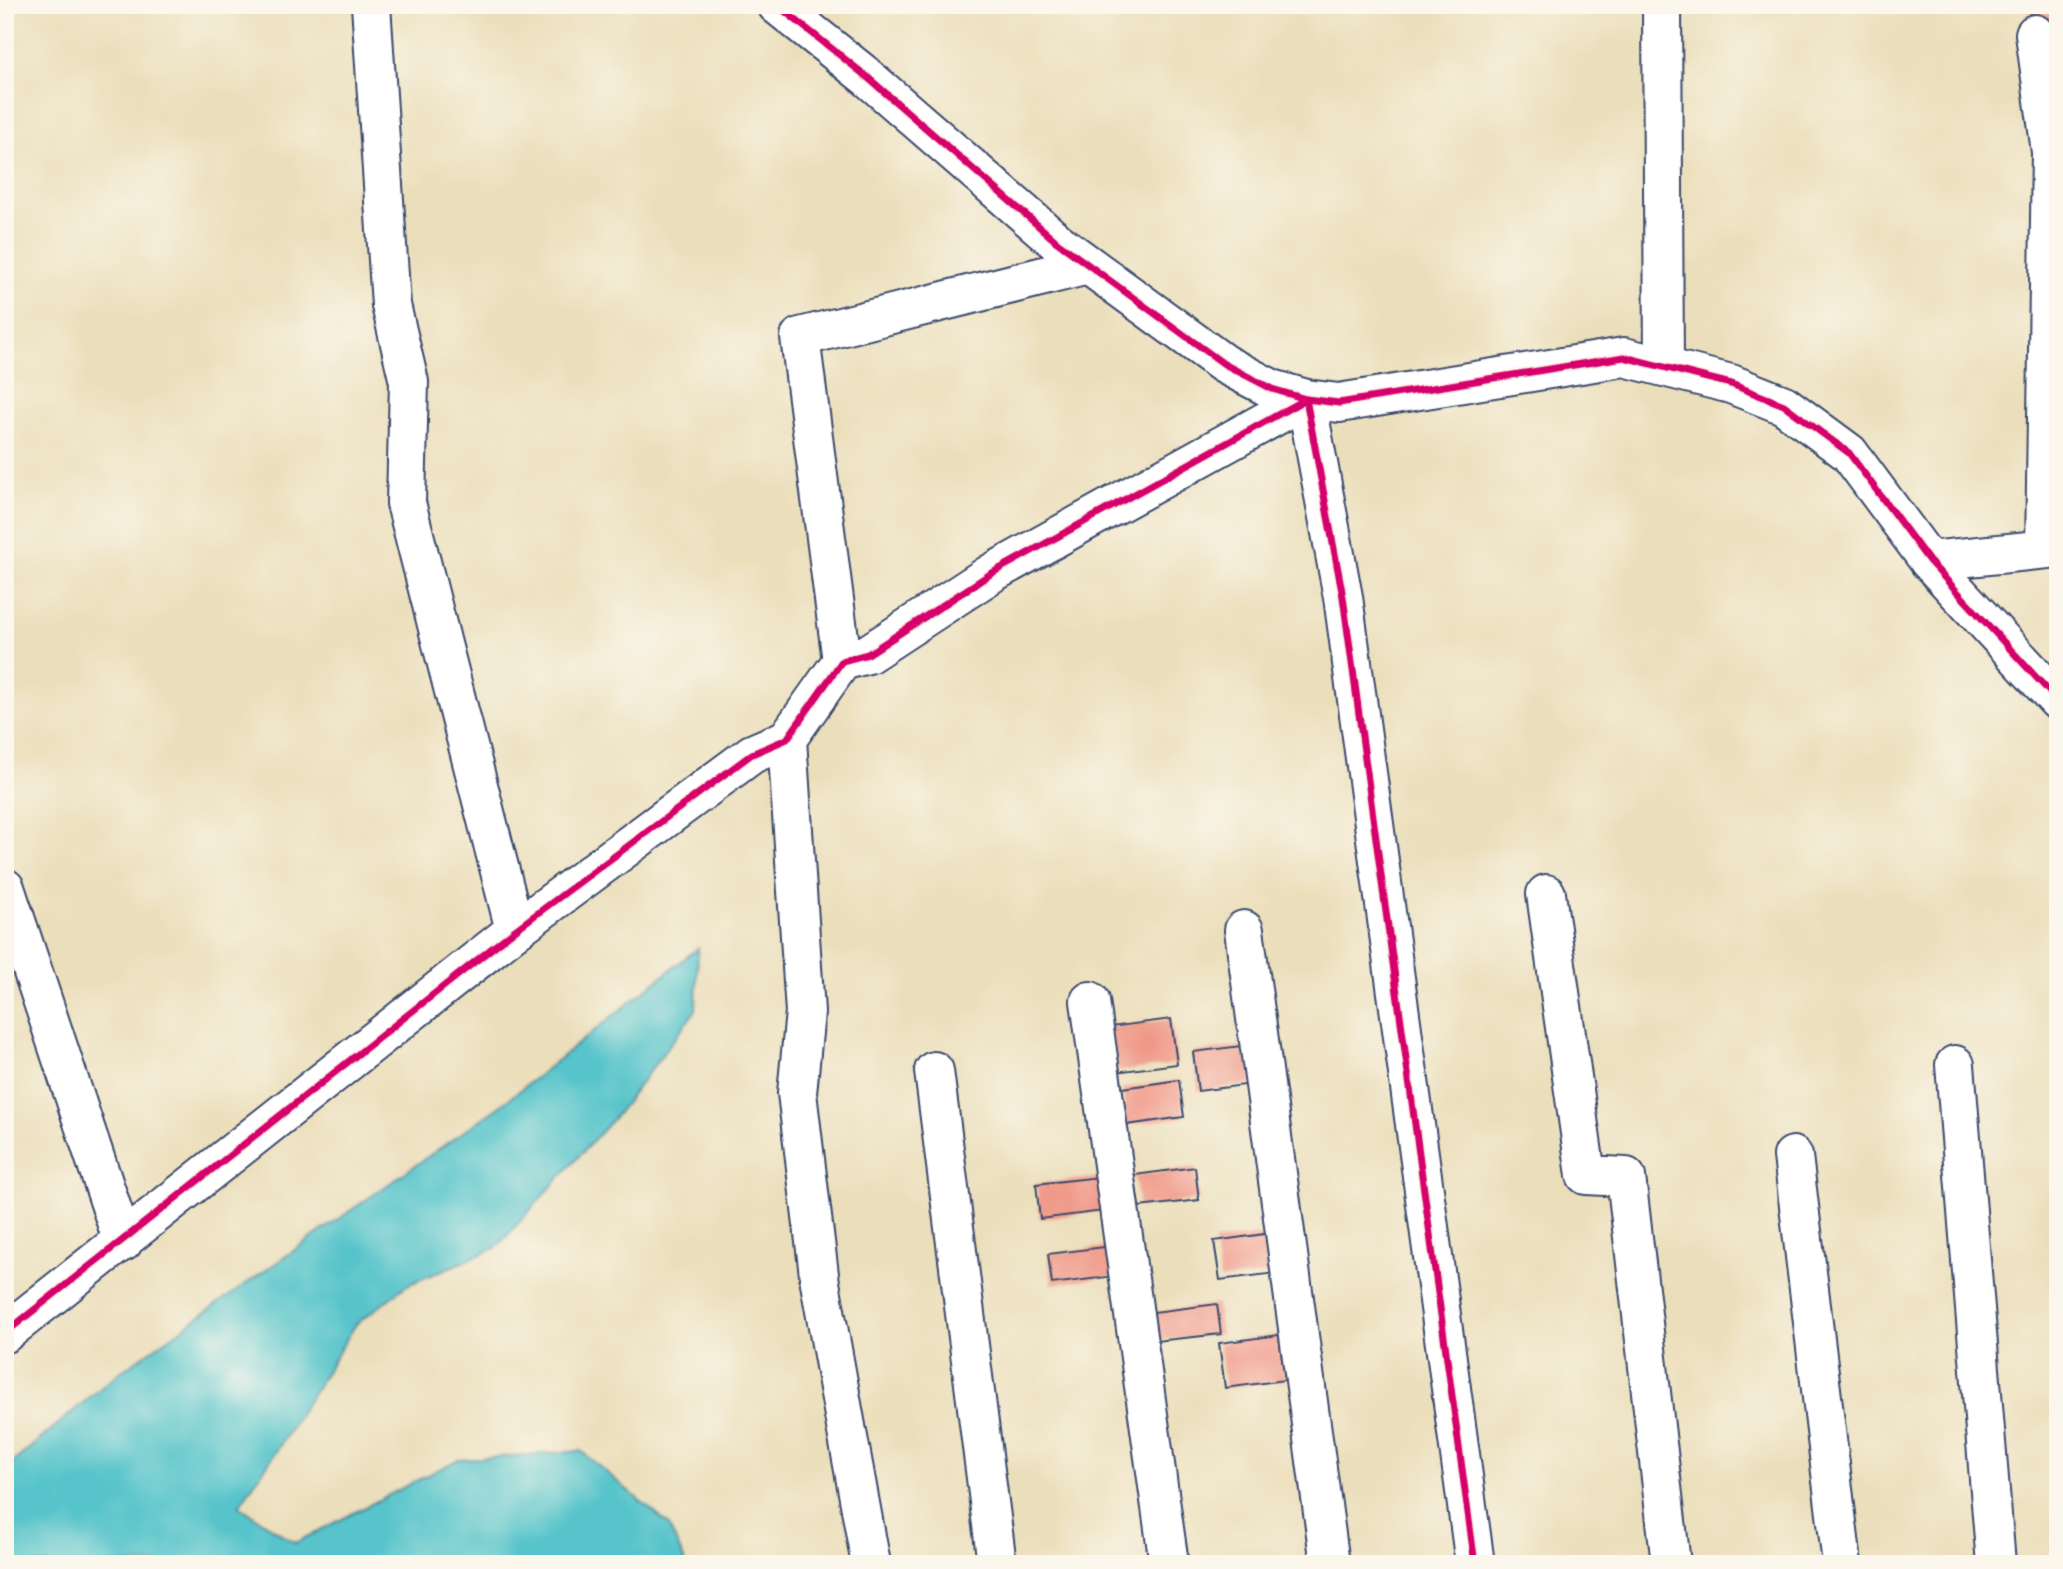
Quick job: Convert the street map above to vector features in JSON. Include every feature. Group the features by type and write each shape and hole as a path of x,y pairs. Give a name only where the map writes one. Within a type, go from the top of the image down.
{"street":[{"path":"371,5 391,305 409,382 406,503 516,930"},
{"path":"777,5 866,76 1057,242 1224,364 1272,389 1306,399 1339,403 1624,357 1731,384 1784,405 1849,453 1929,561 2058,701"},
{"path":"1662,5 1664,366"},
{"path":"1929,561 2051,548 2051,152 2035,34"},
{"path":"842,661 800,337 1088,265"},
{"path":"5,1333 516,930 752,754 787,739 842,661 868,654 992,573 1306,399"},
{"path":"1306,399 1343,597 1475,1564"},
{"path":"787,739 805,1012 797,1093 820,1283 871,1564"},
{"path":"5,888 123,1242"},
{"path":"1546,894 1586,1175 1626,1177 1671,1564"},
{"path":"1244,930 1330,1564"},
{"path":"1090,1001 1169,1564"},
{"path":"1955,1065 1996,1564"},
{"path":"934,1072 996,1564"},
{"path":"1793,1156 1842,1564"}],"water":[{"path":"698,948 696,1010 617,1114 496,1248 407,1285 356,1324 239,1506 295,1543 457,1460 581,1451 668,1524 686,1564 5,1564 5,1469 116,1375 500,1106"}],"building":[{"path":"2029,5 2058,5 2058,36 2033,39"},
{"path":"1171,1019 1177,1064 1116,1072 1110,1027"},
{"path":"1249,1045 1253,1084 1198,1091 1193,1052"},
{"path":"1179,1080 1184,1117 1126,1125 1122,1088"},
{"path":"1195,1167 1199,1200 1139,1207 1134,1175"},
{"path":"1100,1177 1104,1211 1040,1219 1036,1184"},
{"path":"1272,1233 1277,1273 1220,1280 1214,1241"},
{"path":"1112,1246 1115,1276 1052,1284 1048,1254"},
{"path":"1217,1304 1221,1334 1156,1341 1153,1312"},
{"path":"1279,1335 1285,1380 1225,1388 1219,1343"}],"cycle path":[{"path":"777,5 866,76 1057,242 1224,364 1272,389 1306,399 1339,403 1624,357 1731,384 1784,405 1849,453 1929,561 2058,701"},
{"path":"5,1333 515,930 752,754 787,739 842,661 868,654 992,573 1306,399 1343,597 1475,1564"}]}
